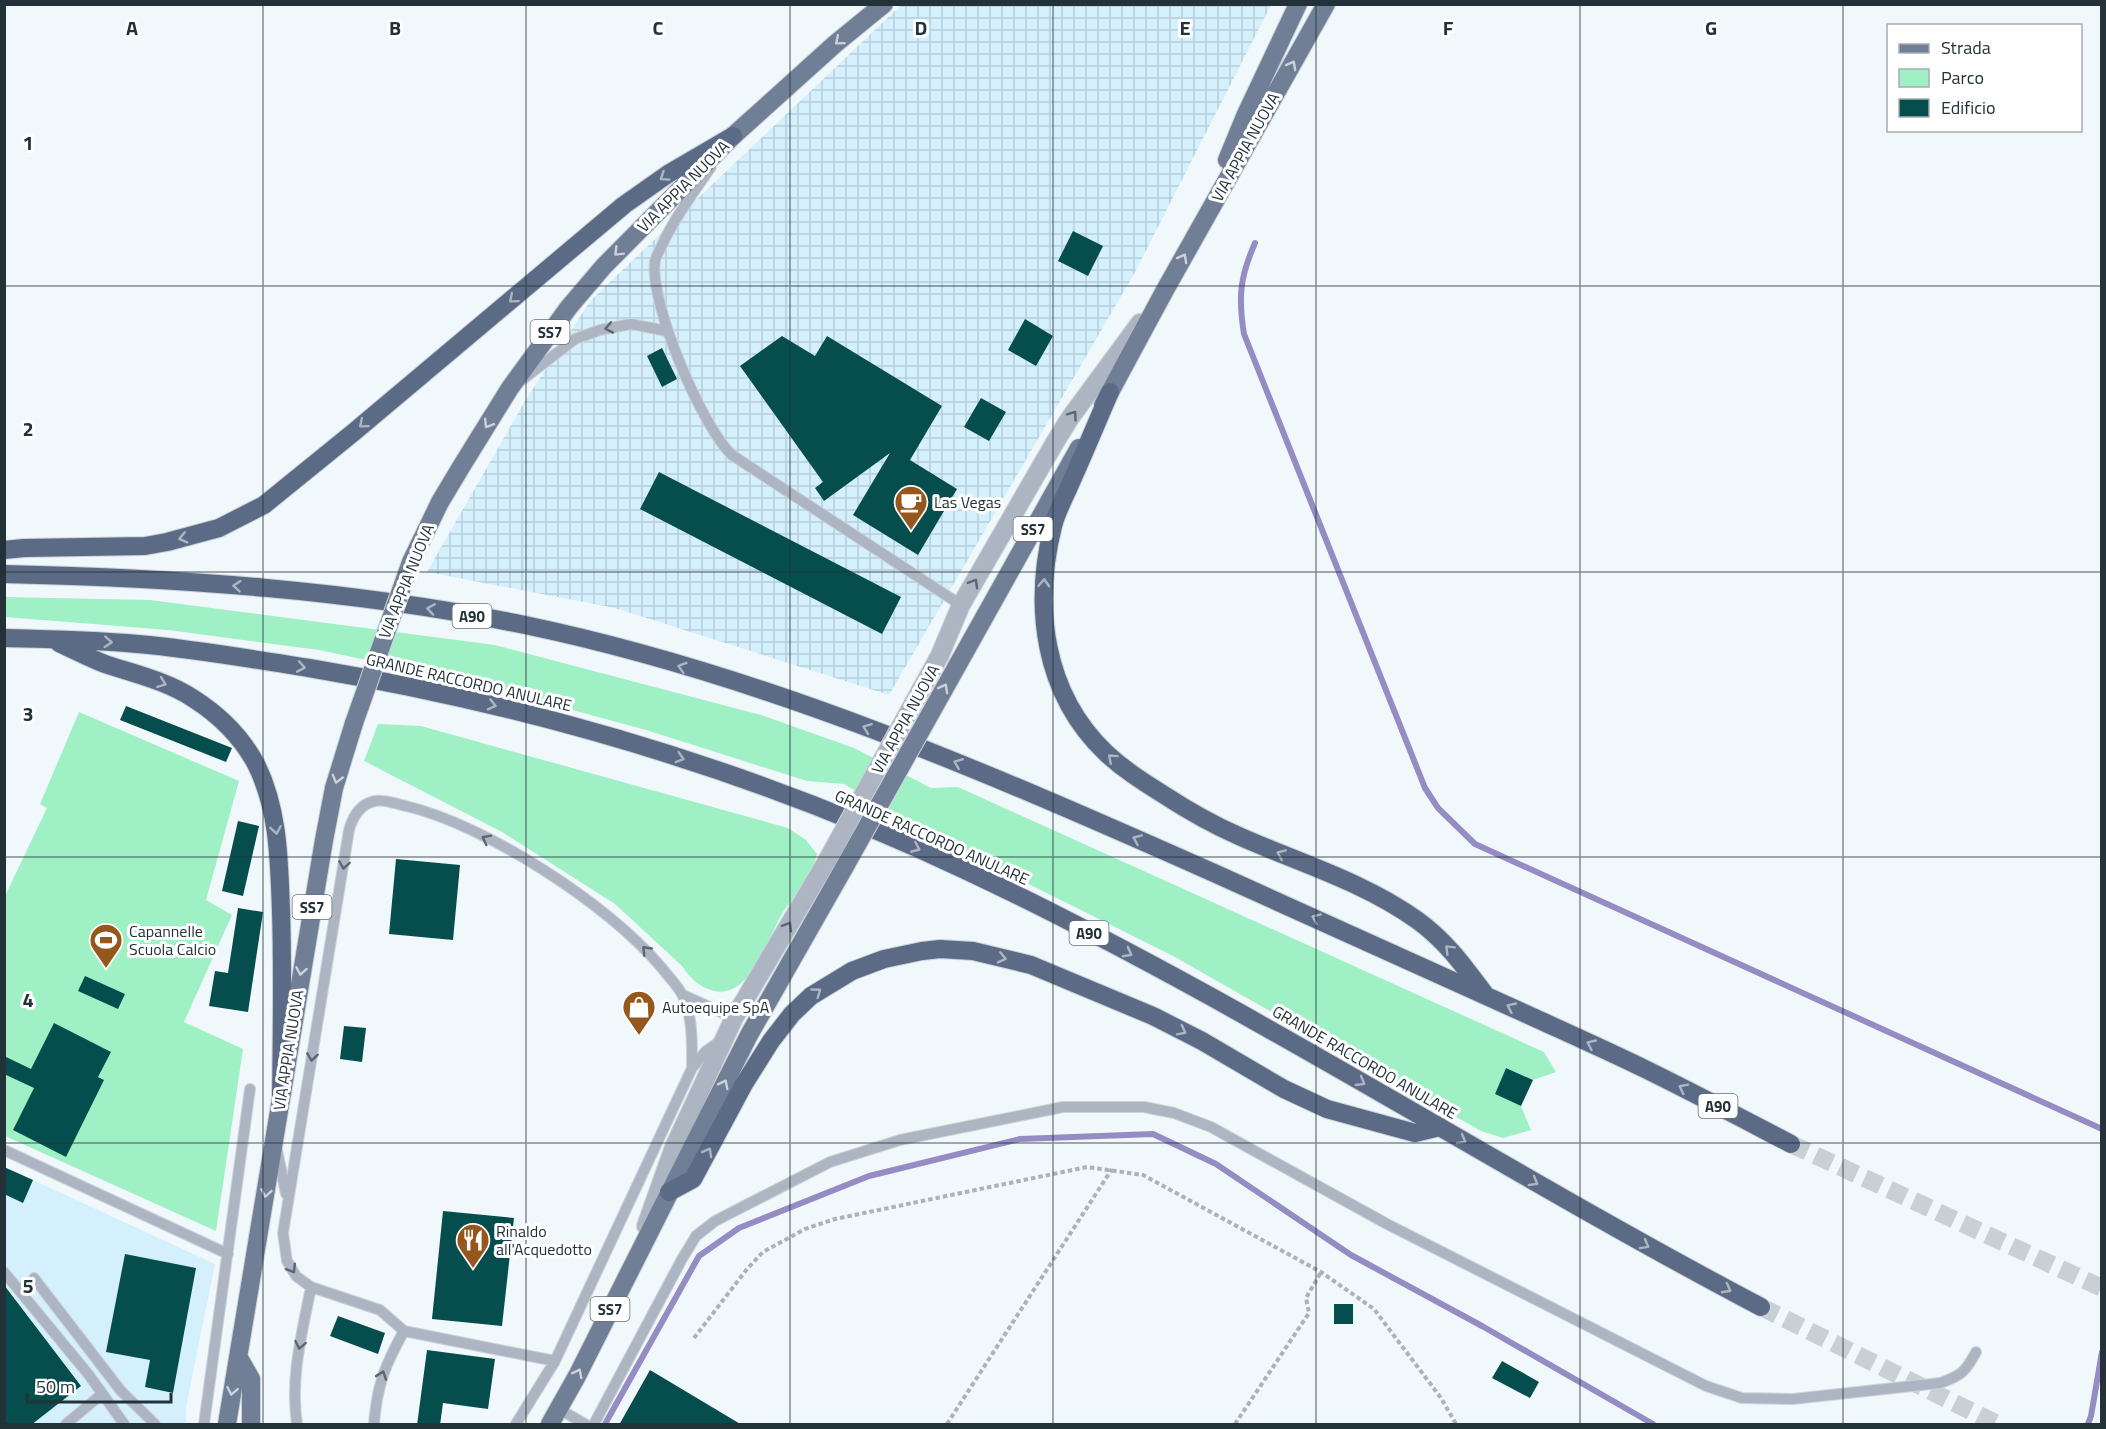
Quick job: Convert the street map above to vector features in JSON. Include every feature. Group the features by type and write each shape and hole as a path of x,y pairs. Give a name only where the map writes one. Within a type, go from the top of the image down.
{"highway":[{"path":"4,550 145,546 193,536 219,528 242,517 284,490 624,205 668,174 732,136"},
{"path":"1110,392 1054,522 1044,576 1043,613 1049,650 1061,686 1076,716 1095,742 1121,766 1176,803 1240,837 1362,888 1417,920 1452,950 1485,995"},
{"name":"A90","path":"4,574 178,581 360,598 523,625 623,650 810,706 922,748 1083,815 1644,1068 1791,1144"},
{"name":"GRANDE RACCORDO ANULARE","path":"4,638 140,644 230,655 404,686 491,704 730,774 862,825 960,867 1006,890 1261,1024 1596,1218 1761,1307"},
{"path":"49,639 102,663 161,682 187,694 224,723 254,761 270,801 279,850 283,966 281,1094"},
{"path":"669,1192 693,1179 744,1084 771,1041 792,1014 818,992 852,971 884,959 940,949 973,951 1031,965 1153,1016 1202,1041 1284,1089 1327,1109 1415,1133 1440,1128"}],"main road":[{"name":"VIA APPIA NUOVA","path":"227,1425 281,1094 336,781 411,562 440,502 510,388 569,307 604,266 732,136 835,44 884,4"},
{"path":"1201,226 1245,114 1298,4"},
{"name":"VIA APPIA NUOVA","path":"554,1417 836,863 957,666 1326,4"},
{"path":"239,1358 251,1379 251,1425"}],"street":[{"name":"VIA APPIA NUOVA","path":"633,1264 674,1147 734,1018 836,863 940,655 961,605 1070,418 1165,290"}],"lane":[{"path":"732,136 670,228 655,261 657,291 667,331 704,417 722,446 732,455 961,605"},
{"path":"510,388 575,339 600,330 632,324 667,331"},
{"path":"555,1361 404,1331 380,1310 311,1287 296,1276 287,1261 284,1233 288,1202 349,830 356,813 369,803 386,801 439,816 493,842 547,873 589,903 639,943 683,995 692,1030 692,1068"},
{"path":"683,995 734,1018"},
{"path":"516,1425 555,1361 692,1068 706,1051 725,1039"},
{"path":"204,1425 250,1089"},
{"path":"594,1425 682,1259 696,1236 715,1221 830,1162 900,1140 1063,1107 1144,1107 1174,1113 1211,1127 1387,1224 1706,1386 1742,1398 1793,1399 1940,1383 1956,1378 1967,1369 1976,1352"},
{"path":"275,1138 288,1202"},
{"path":"4,1150 228,1254"},
{"path":"4,1272 102,1394 124,1425"},
{"path":"33,1278 121,1391 155,1425"},
{"path":"297,1425 294,1402 295,1373 311,1287"},
{"path":"374,1425 379,1384 388,1359 404,1331"},
{"path":"66,1425 102,1394"},
{"path":"554,1417 585,1425"}],"path":[{"path":"694,1338 747,1269 763,1252 805,1229 835,1219 1087,1167 1112,1169 1143,1175 1321,1272 1374,1309 1441,1398 1456,1425"},
{"path":"947,1425 1112,1169"},
{"path":"1235,1425 1309,1313 1306,1298 1321,1272"}],"shaded area":[{"path":"901,5 1271,5 1134,274 889,695 615,608 427,572 525,401 591,300"},
{"path":"5,1167 215,1264 186,1407 186,1424 5,1424"}],"green space":[{"path":"5,597 150,600 495,645 761,715 854,748 931,788 958,787 1544,1052 1556,1072 1533,1080 1506,1068 1495,1094 1521,1106 1531,1130 1503,1138 1481,1131 1173,956 926,833 844,784 807,781 646,730 469,682 319,650 168,630 5,617"},
{"name":"Capannelle Scuola Calcio","path":"79,712 239,781 206,900 232,915 184,1022 243,1049 216,1231 5,1136 5,896 47,808 40,804"},
{"path":"378,724 421,726 788,828 806,840 817,854 810,878 803,891 785,909 749,975 739,985 727,991 714,991 696,982 682,966 615,904 502,832 364,761"}],"building":[{"path":"1073,231 1103,246 1088,276 1058,261"},
{"path":"1025,319 1053,336 1036,366 1008,350"},
{"path":"782,336 815,356 827,336 942,406 910,460 957,489 918,555 853,515 890,453 824,501 815,488 823,482 740,366"},
{"path":"662,348 677,379 662,387 647,356"},
{"path":"981,398 1006,412 989,441 964,427"},
{"path":"659,472 901,597 882,634 640,509"},
{"path":"126,706 232,748 226,762 120,720"},
{"path":"238,821 259,826 243,896 222,891"},
{"path":"396,859 460,865 453,940 389,934"},
{"path":"238,908 263,912 248,1012 209,1006 215,971 228,973"},
{"path":"85,976 125,994 118,1009 78,991"},
{"path":"54,1023 111,1052 98,1077 104,1080 66,1157 13,1130 34,1088 4,1074 4,1056 31,1069"},
{"path":"344,1026 366,1028 362,1062 340,1059"},
{"path":"1506,1068 1533,1080 1521,1106 1495,1094"},
{"path":"4,1167 33,1180 23,1203 4,1194"},
{"name":"Rinaldo all'Acquedotto","path":"443,1211 514,1218 502,1326 432,1319"},
{"path":"125,1254 196,1268 173,1393 145,1387 150,1360 106,1352"},
{"path":"4,1285 81,1386 31,1425 4,1425"},
{"path":"1334,1304 1353,1304 1353,1324 1334,1324"},
{"path":"338,1316 385,1333 378,1354 330,1336"},
{"path":"427,1350 495,1359 488,1409 443,1403 440,1425 417,1425"},
{"path":"1502,1361 1539,1382 1530,1398 1492,1378"},
{"path":"650,1370 742,1425 619,1425"}],"waterway":[{"path":"1255,243 1243,277 1241,309 1244,334 1425,788 1438,808 1475,844 2102,1129"},
{"path":"605,1424 699,1256 739,1228 869,1176 1020,1139 1153,1134 1216,1164 1351,1255 1482,1326 1653,1424"},
{"path":"2088,1424 2102,1352"}],"tunnel":[{"path":"1791,1144 2102,1288"},
{"path":"1761,1307 1997,1424"}],"place":[{"name":"Las Vegas","path":"911,531"},
{"name":"Capannelle Scuola Calcio","path":"106,969"},
{"name":"Autoequipe SpA","path":"639,1036"},
{"name":"Rinaldo all'Acquedotto","path":"473,1269"}]}
